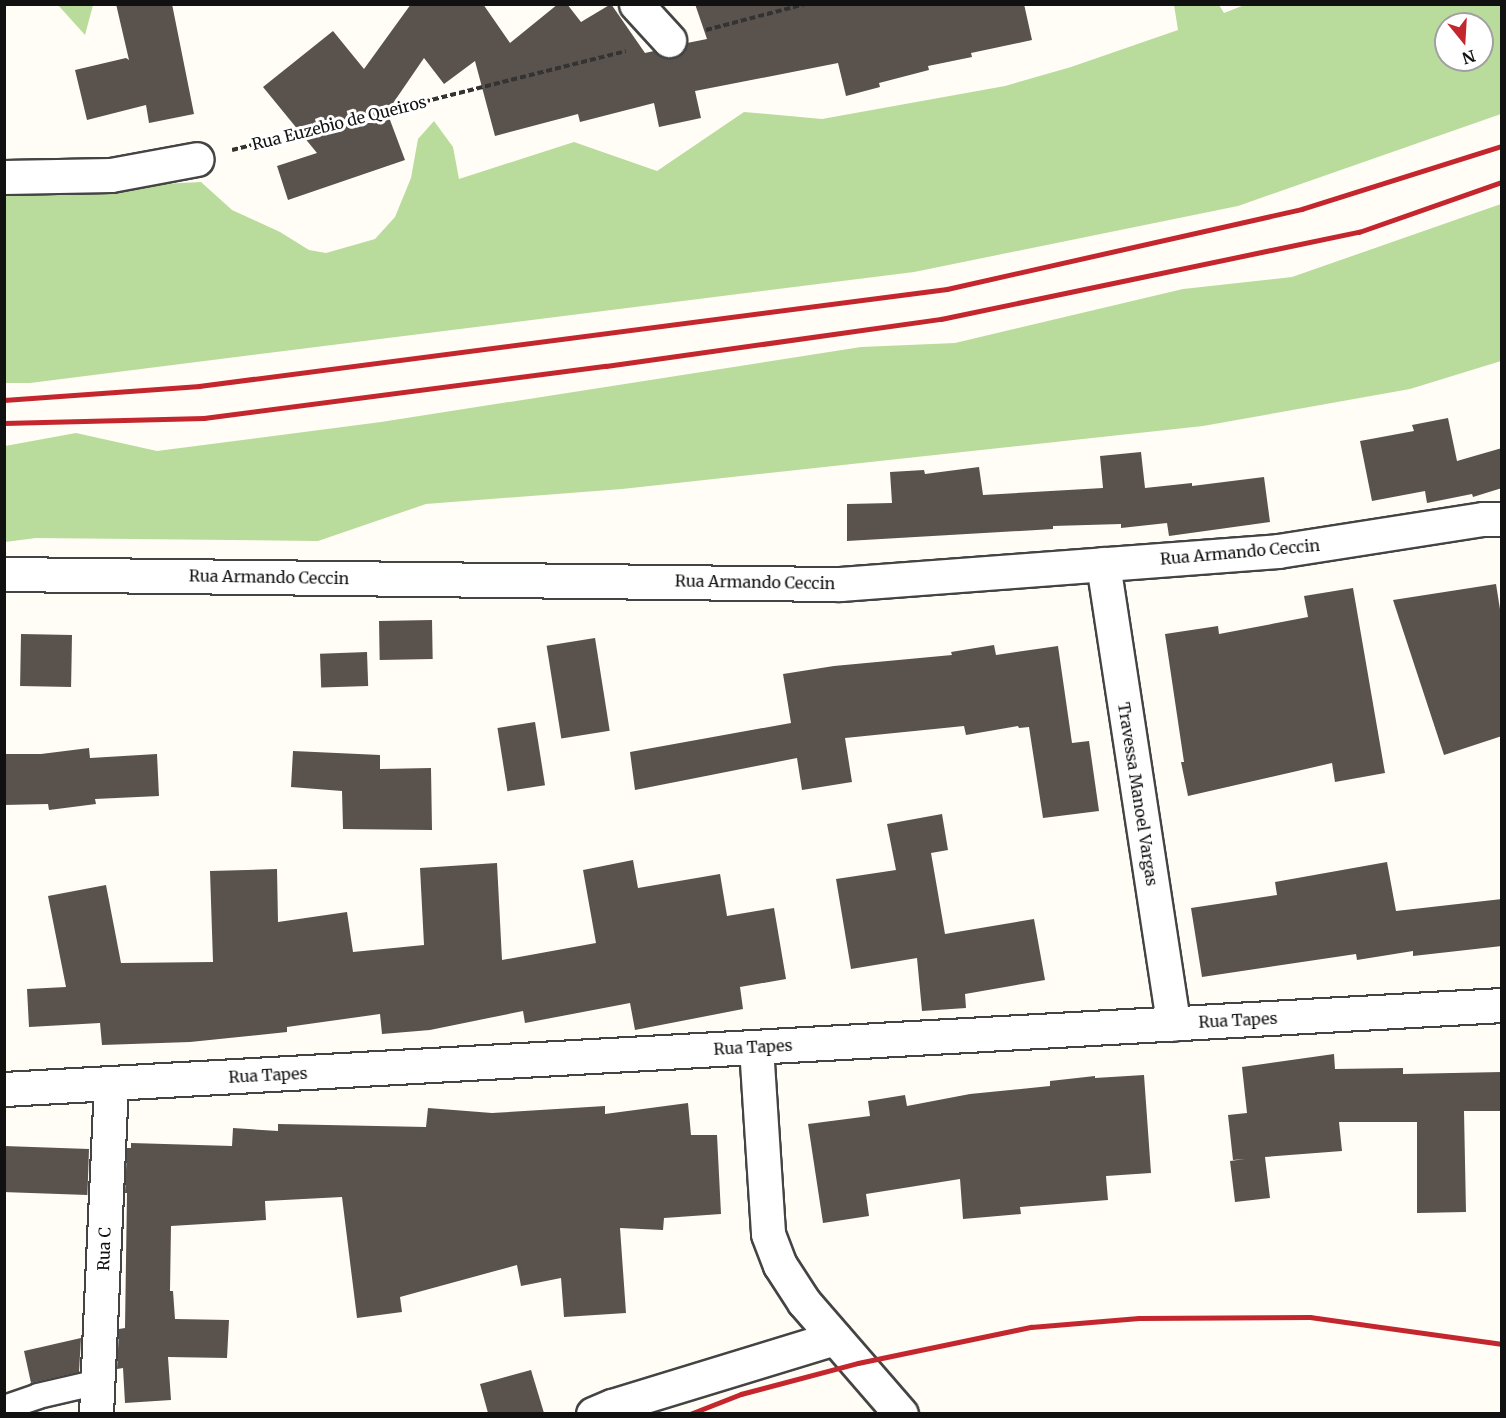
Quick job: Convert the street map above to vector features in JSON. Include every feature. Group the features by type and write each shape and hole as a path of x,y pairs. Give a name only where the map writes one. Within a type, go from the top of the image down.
{"street":[{"path":"636,4 669,40"},
{"path":"4,177 111,175 197,159"},
{"name":"Rua Armando Ceccin","path":"4,574 840,584 1278,551 1483,519 1502,519"},
{"name":"Travessa Manoel Vargas","path":"1103,564 1173,1024"},
{"name":"Rua Tapes","path":"4,1089 1502,1005"},
{"path":"756,1047 768,1234 780,1265 804,1302 901,1413"},
{"name":"Rua C","path":"97,1398 111,1084"},
{"path":"593,1413 835,1338"}],"lane":[{"path":"4,1408 38,1396 97,1398"}],"path":[{"name":"Rua Euzebio de Queiros","path":"197,159 805,4"}],"green space":[{"path":"1247,4 1501,5 1501,114 1238,206 914,272 30,383 5,383 4,190 60,189 84,194 143,185 201,182 232,210 280,232 309,250 326,253 375,239 395,217 411,178 418,139 434,121 453,147 459,179 574,142 657,171 744,112 822,119 1005,86 1071,67 1178,30 1174,5 1219,5 1224,13"},
{"path":"58,5 93,5 85,35"},
{"path":"1501,204 1501,361 1410,389 1203,426 622,489 426,504 318,541 36,538 5,542 5,446 76,433 157,451 381,422 861,347 955,343 1183,289 1292,277"}],"building":[{"path":"116,4 172,4 194,114 149,123 146,105 87,120 75,70 126,58 129,60"},
{"path":"411,4 483,4 510,43 558,4 567,4 581,22 611,4 645,53 654,51 664,58 674,58 682,53 687,43 707,39 695,4 1024,4 1032,40 971,53 972,57 928,66 929,70 879,83 880,87 846,96 838,63 695,91 701,118 659,127 654,103 580,122 578,114 495,136 475,61 444,84 424,58 387,112 405,160 288,200 277,166 317,153 263,87 333,31 364,69"},
{"path":"1448,418 1457,461 1502,448 1502,488 1473,497 1472,494 1427,503 1425,491 1372,501 1360,441 1414,431 1412,425"},
{"path":"1141,452 1145,488 1192,483 1192,486 1264,477 1270,522 1169,536 1167,523 1121,528 1121,524 1053,526 1053,529 847,541 847,504 892,503 890,472 924,470 925,474 979,467 983,495 1103,488 1100,456"},
{"path":"1496,584 1502,622 1502,736 1444,755 1393,600"},
{"path":"1353,588 1385,773 1335,782 1332,763 1188,796 1181,762 1184,762 1165,634 1218,626 1219,634 1308,617 1304,596"},
{"path":"432,620 433,659 380,660 379,621"},
{"path":"21,634 72,635 71,687 20,686"},
{"path":"595,638 610,731 561,739 547,646"},
{"path":"994,645 996,655 1058,646 1072,743 1089,741 1099,811 1043,818 1029,727 1019,728 1018,726 966,735 964,726 845,738 852,782 802,790 797,758 635,790 630,752 791,723 783,674 834,666 952,655 951,652"},
{"path":"367,652 368,686 321,688 320,654"},
{"path":"535,722 545,785 507,791 497,728"},
{"path":"89,748 90,758 157,754 159,796 95,799 96,804 49,810 48,804 4,805 4,754 41,754"},
{"path":"293,751 380,755 380,769 431,768 432,830 343,829 342,791 291,787"},
{"path":"942,814 948,850 931,853 945,934 1034,919 1045,980 965,994 966,1008 922,1011 917,958 851,969 836,879 896,870 887,824"},
{"path":"633,860 638,888 720,874 727,916 774,908 786,979 740,987 743,1009 635,1030 630,1003 525,1023 523,1011 430,1030 382,1034 380,1014 287,1027 287,1032 190,1042 102,1045 100,1023 29,1027 27,989 66,987 48,896 106,885 121,963 213,962 210,871 277,869 278,922 347,912 353,952 424,945 420,868 497,863 502,960 596,943 583,870"},
{"path":"1387,862 1396,911 1502,899 1502,946 1413,956 1413,951 1357,960 1356,954 1202,977 1191,908 1277,895 1275,882"},
{"path":"1334,1054 1335,1069 1403,1068 1403,1074 1502,1072 1502,1111 1464,1111 1466,1212 1417,1213 1417,1122 1339,1122 1342,1151 1265,1157 1270,1198 1235,1202 1230,1161 1245,1159 1233,1160 1228,1115 1247,1113 1242,1067"},
{"path":"1144,1075 1151,1173 1106,1176 1108,1200 1020,1207 1021,1214 963,1219 960,1179 866,1194 869,1216 823,1223 808,1124 870,1116 868,1101 905,1095 907,1106 970,1094 1050,1086 1050,1081 1095,1076 1095,1078"},
{"path":"688,1103 691,1135 717,1135 721,1214 664,1218 663,1230 620,1228 626,1313 564,1317 561,1278 521,1286 517,1265 400,1297 402,1312 357,1318 342,1197 265,1201 266,1220 171,1226 170,1291 173,1291 175,1319 229,1320 227,1358 168,1357 171,1400 125,1403 123,1368 117,1369 119,1329 125,1328 127,1193 125,1193 127,1148 131,1148 131,1143 232,1146 233,1128 278,1131 278,1124 426,1127 428,1108 492,1113 605,1106 605,1114"},
{"path":"4,1146 89,1149 87,1195 4,1192"},
{"path":"81,1338 79,1372 31,1383 24,1351"},
{"path":"531,1370 544,1413 488,1413 480,1384"}],"railway":[{"path":"4,400 199,386 947,289 1302,209 1502,146"},
{"path":"4,423 204,418 606,366 941,319 1359,232 1502,182"},
{"path":"690,1414 741,1394 858,1363 1031,1327 1139,1318 1310,1317 1502,1344"}]}
